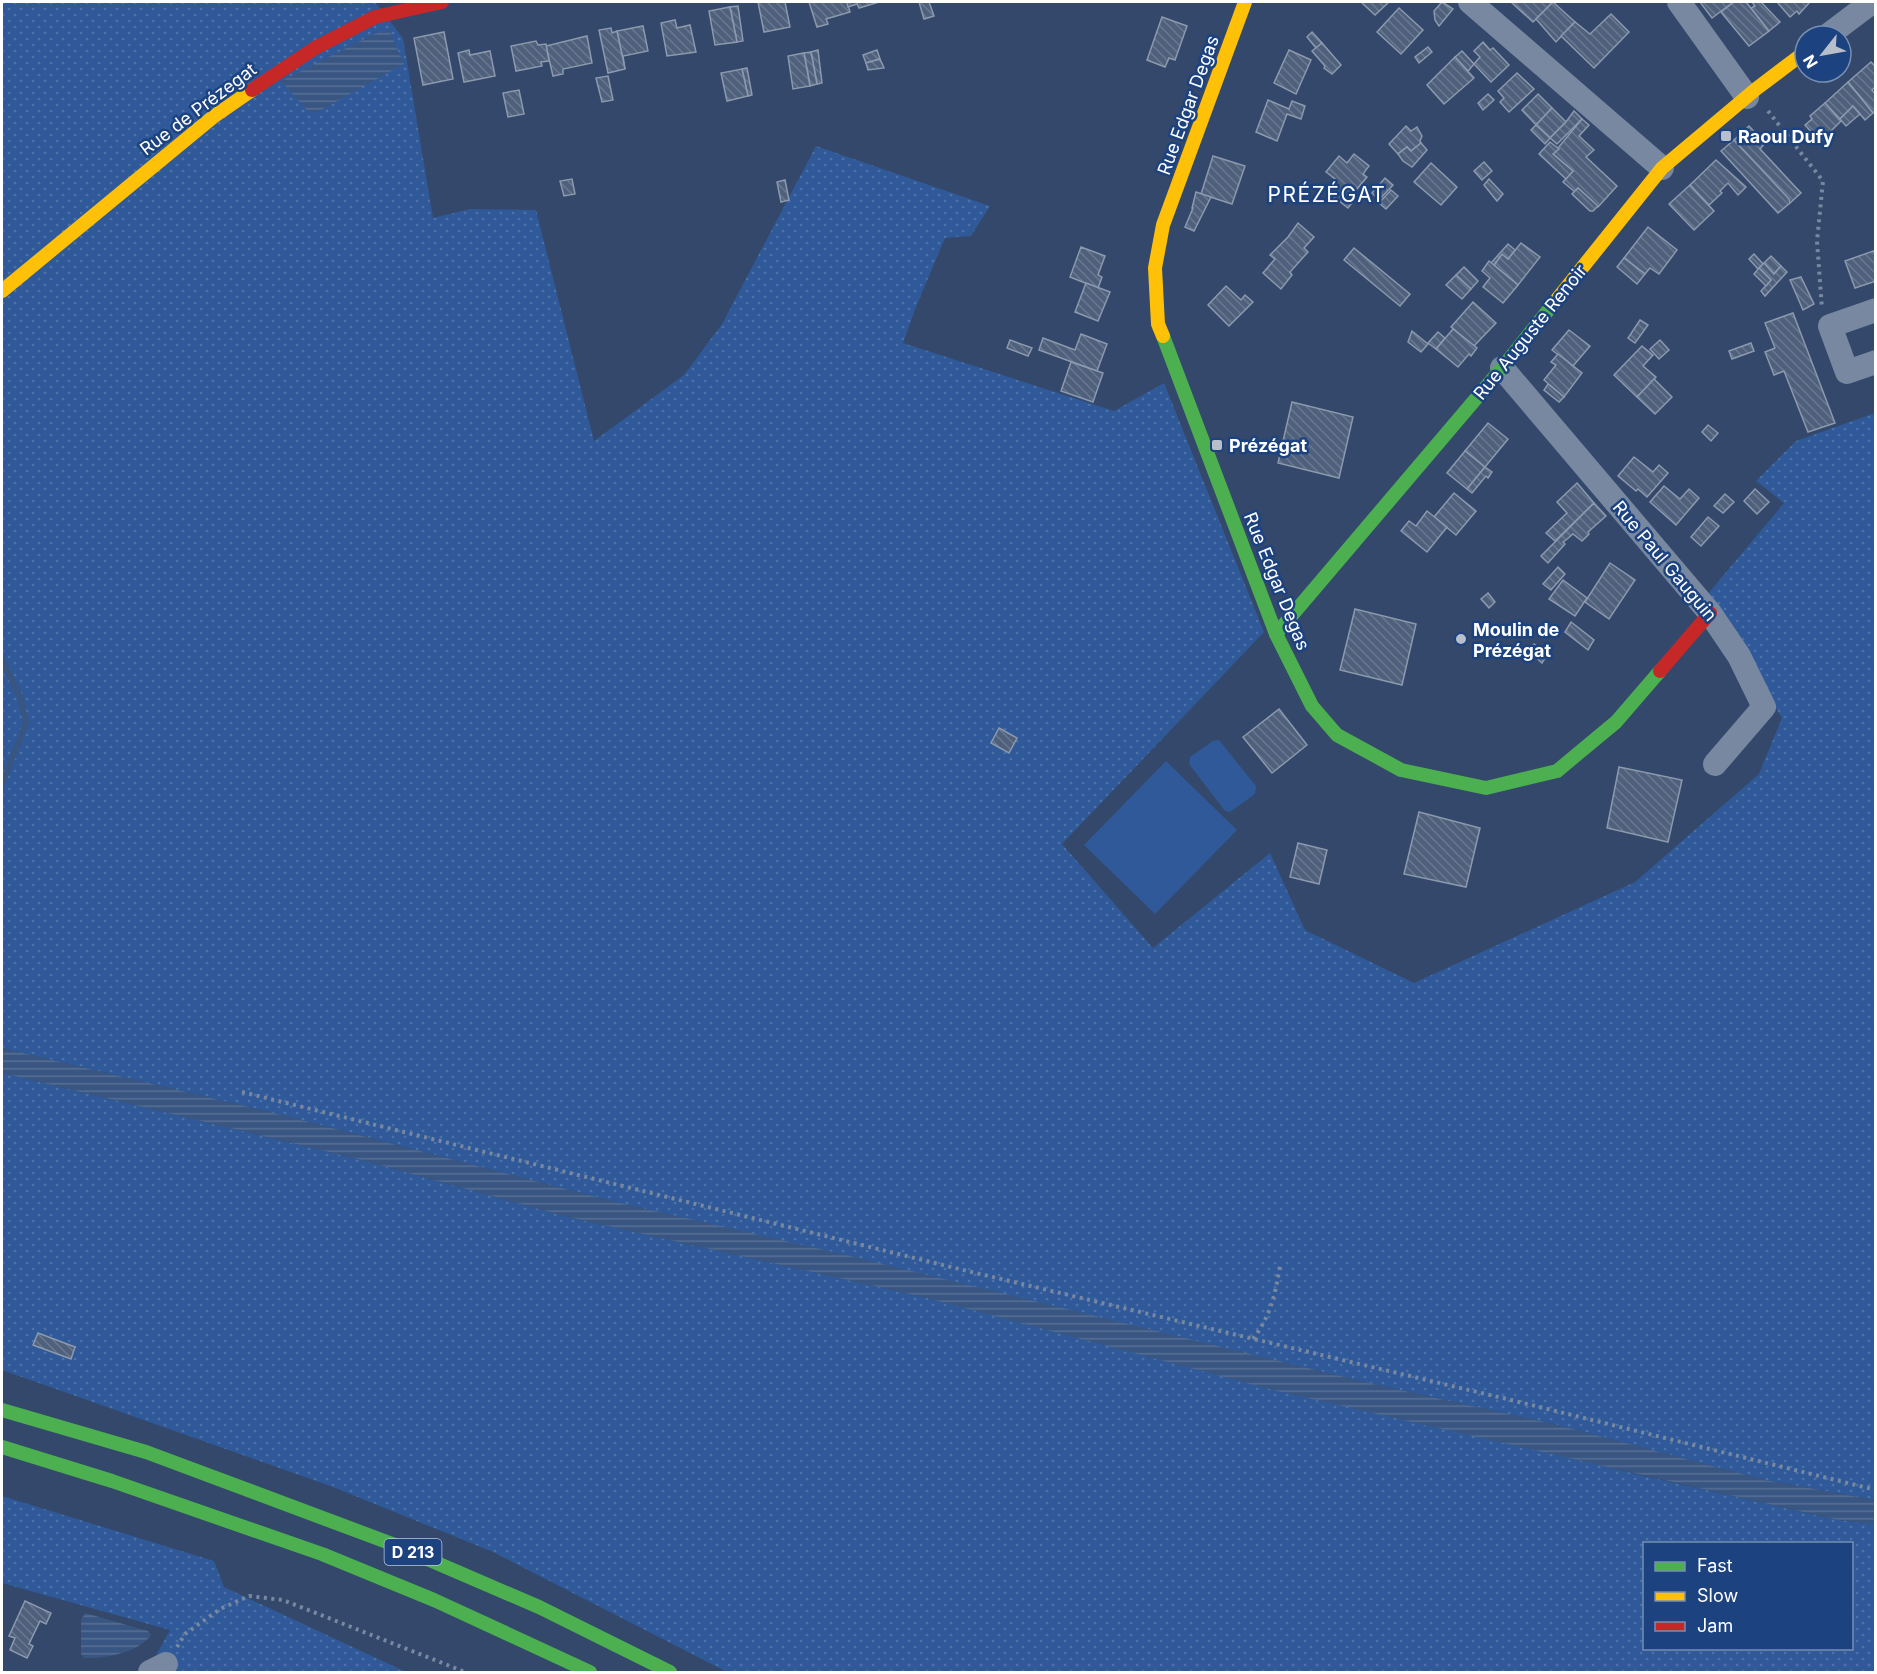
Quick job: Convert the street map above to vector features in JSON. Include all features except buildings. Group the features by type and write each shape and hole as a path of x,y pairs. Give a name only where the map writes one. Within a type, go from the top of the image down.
{"main road":[{"name":"Rue de Prézegat","path":"2,291 213,117 270,77 315,48 375,17 442,2"},
{"name":"Rue Edgar Degas","path":"1245,2 1163,225 1155,268 1158,324 1276,634 1312,706 1337,735 1401,770 1486,788 1557,771 1616,722 1710,613"},
{"name":"Rue Auguste Renoir","path":"1276,634 1502,368 1662,168 1751,93 1793,61"},
{"name":"D 213","path":"2,1410 146,1452 395,1545 539,1607 670,1672"},
{"name":"D 213","path":"2,1447 112,1481 322,1554 444,1605 590,1672"}],"street":[{"path":"1470,2 1662,168"},
{"path":"1679,2 1751,93"},
{"path":"1843,24 1872,2"},
{"path":"1875,310 1830,326 1847,372 1875,362"},
{"name":"Rue Paul Gauguin","path":"1502,368 1710,613 1738,656 1764,707 1715,764"}],"path":[{"path":"1751,93 1763,104 1823,181 1817,241 1821,304 1830,326"},
{"path":"242,1092 947,1266 1511,1400 1875,1490"},
{"path":"1253,1339 1264,1324 1274,1302 1280,1266"},
{"path":"158,1668 186,1634 220,1609 249,1596 283,1600 465,1672"}],"shaded area":[{"path":"2,2 375,2 403,38 433,218 470,209 536,210 594,441 684,375 722,324 816,146 990,206 971,236 945,238 903,343 1114,411 1164,383 1264,632 1062,844 1153,948 1270,853 1305,930 1414,983 1635,882 1759,774 1782,718 1707,595 1784,503 1756,481 1796,441 1875,413 1875,1500 1765,1480 1558,1425 1373,1384 612,1201 286,1116 2,1048"},
{"path":"389,30 404,64 317,112 307,110 281,81 374,34"},
{"path":"1219,740 1256,786 1255,794 1230,812 1225,811 1189,764 1190,757 1213,741"},
{"path":"1166,761 1237,830 1155,914 1084,845"},
{"path":"2,1048 286,1116 612,1201 846,1255 1373,1384 1558,1425 1765,1480 1875,1500 1875,1524 1838,1520 1277,1391 923,1297 568,1217 358,1159 2,1073"},
{"path":"2,1073 358,1159 568,1217 923,1297 1644,1476 1838,1520 1875,1524 1875,1672 727,1672 493,1552 333,1487 2,1370"},
{"path":"2,1496 214,1561 224,1587 406,1672 147,1672 170,1630 2,1583"},
{"path":"85,1613 148,1631 151,1635 138,1646 120,1654 84,1658 81,1654 81,1620"}],"waterway":[{"path":"2,659 20,697 26,723 2,784"}],"traffic: fast":[{"path":"1276,634 1502,368 1558,298"},
{"path":"1163,336 1276,634 1312,706 1337,735 1401,770 1486,788 1557,771 1616,722 1660,671"},
{"path":"2,1410 146,1452 395,1545 539,1607 670,1672"},
{"path":"2,1447 112,1481 322,1554 434,1600 590,1672"}],"traffic: slow":[{"path":"1163,336 1158,324 1155,268 1163,225 1245,2"},
{"path":"1558,298 1662,168 1793,61"},
{"path":"2,291 213,117 252,90"}],"traffic: jam":[{"path":"252,90 315,48 375,17 442,2"},
{"path":"1660,671 1710,613"}],"place":[{"name":"Raoul Dufy","path":"1726,136"},
{"name":"Prézégat","path":"1217,445"},
{"name":"Moulin de Prézégat","path":"1461,639"}],"district":[{"name":"PRÉZÉGAT","path":"1327,194"}]}
